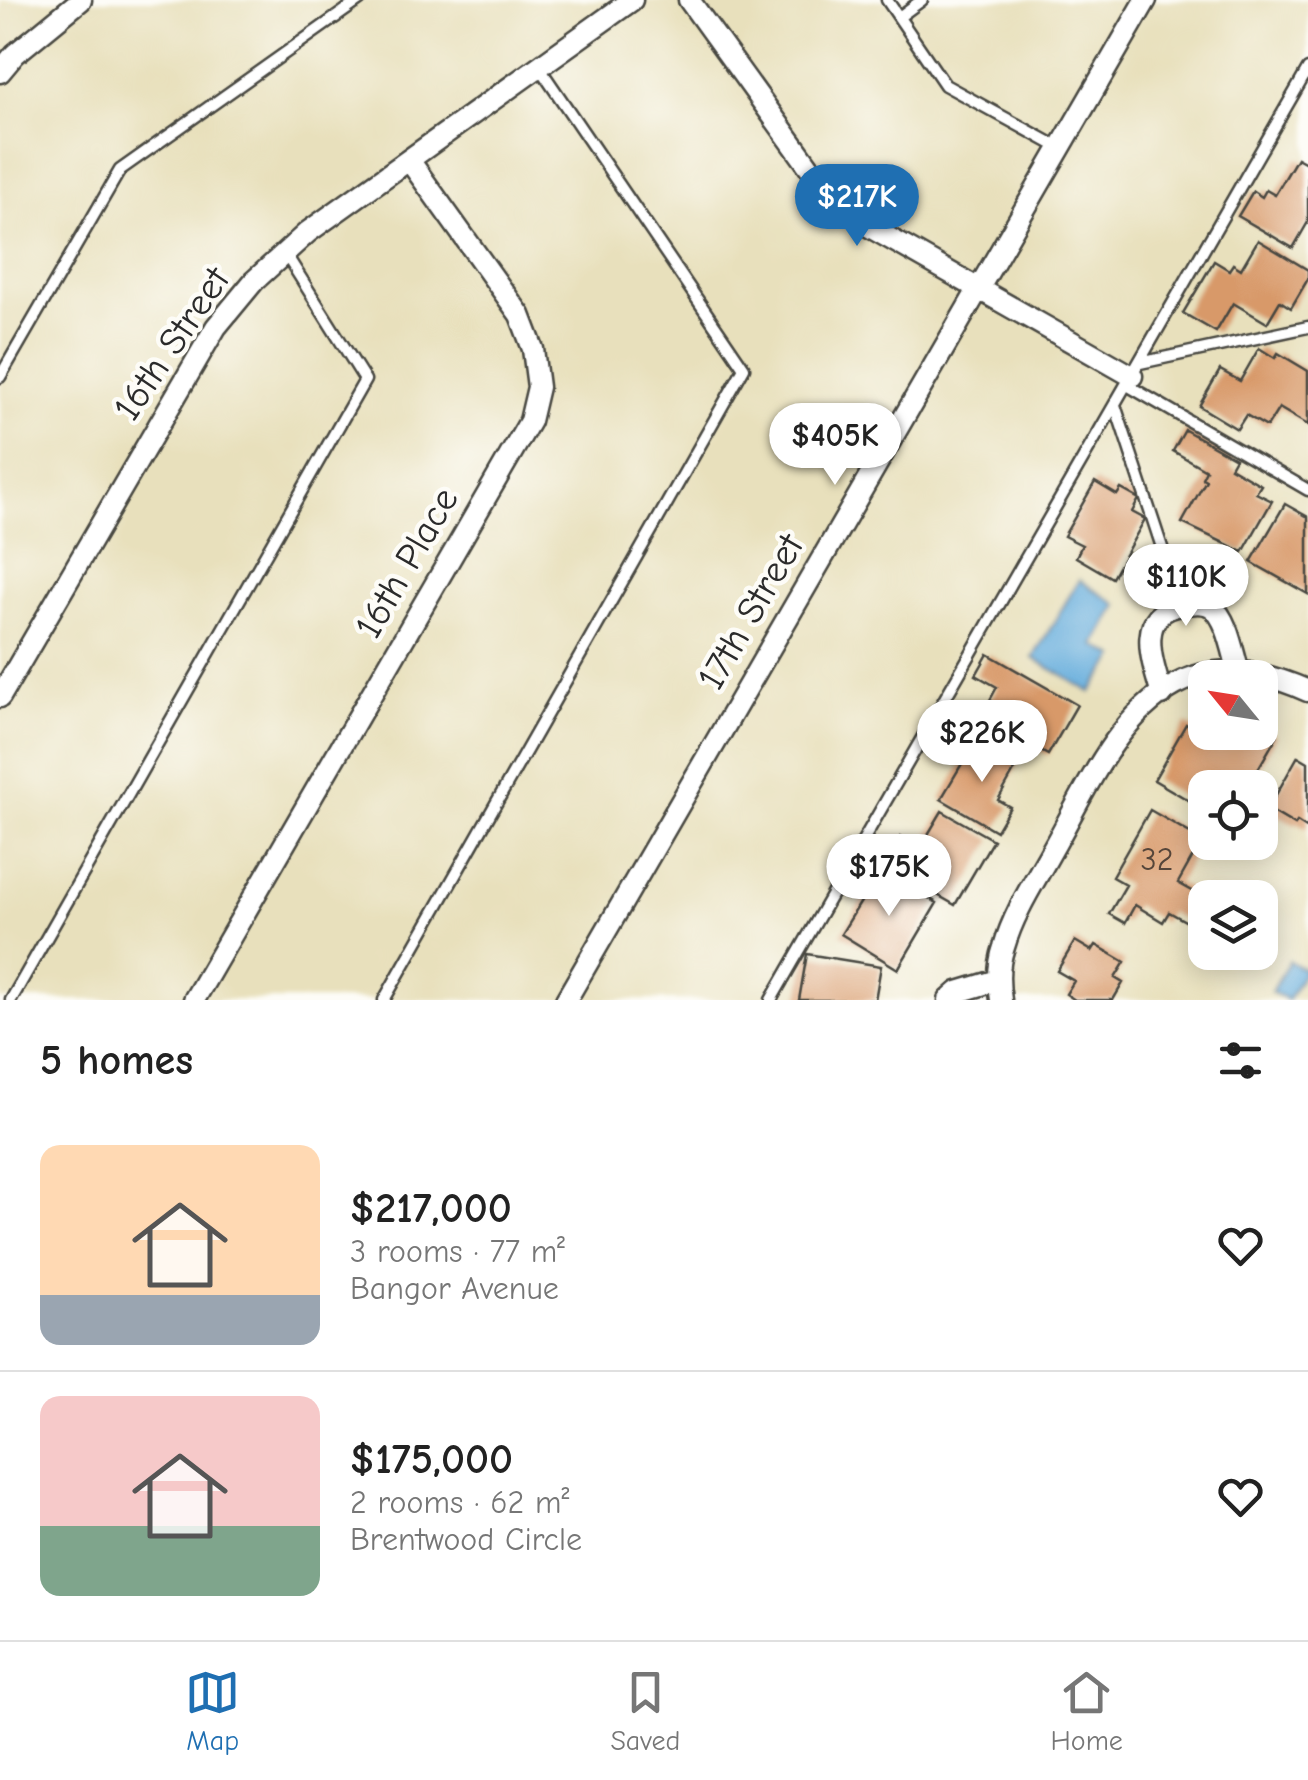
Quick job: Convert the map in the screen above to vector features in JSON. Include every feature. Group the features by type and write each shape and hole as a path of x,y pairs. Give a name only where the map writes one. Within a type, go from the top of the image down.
{"street":[{"path":"0,72 15,54 81,0"},
{"name":"16th Street","path":"0,696 216,326 254,281 308,232 632,0"},
{"path":"689,0 826,190 868,226 908,252 1133,375"},
{"name":"17th Street","path":"566,1000 1146,0"},
{"name":"16th Place","path":"194,1000 530,421 538,387 533,349 520,314 409,160"},
{"path":"1162,694 1148,647 1160,614 1195,602 1211,606 1220,618 1235,660"},
{"path":"1278,678 1308,691"},
{"path":"950,1000 958,992 999,990 1003,949 1015,917 1102,763 1136,717 1176,684 1188,680"}],"lane":[{"path":"0,377 120,170 360,0"},
{"path":"887,0 945,85 1060,148"},
{"path":"899,17 922,0"},
{"path":"384,1000 744,368 539,66"},
{"path":"772,1000 1308,70"},
{"path":"11,1000 365,380 285,252"},
{"path":"1133,375 1308,326"},
{"path":"1133,375 1308,490"},
{"path":"1116,405 1181,605"}],"water":[{"path":"1079,580 1118,605 1095,645 1116,657 1091,692 1033,658"},
{"path":"1289,961 1305,970 1288,1000 1271,992"}],"building":[{"path":"1297,158 1308,164 1308,222 1293,248 1238,216 1253,191 1262,197 1266,190 1275,195"},
{"path":"1258,240 1308,270 1308,279 1291,308 1280,301 1267,323 1233,303 1216,332 1183,313 1214,261 1229,270 1233,264 1241,269"},
{"path":"1259,348 1275,358 1278,353 1308,371 1308,425 1279,408 1267,427 1246,415 1237,429 1199,406 1220,370 1240,381"},
{"path":"1185,430 1235,458 1230,467 1261,485 1256,493 1272,501 1243,552 1182,523 1206,480 1202,478 1206,470 1173,451"},
{"path":"1095,482 1117,495 1121,489 1139,499 1132,512 1145,519 1112,578 1076,557 1082,545 1064,536"},
{"path":"1285,504 1308,517 1308,594 1251,562"},
{"path":"988,654 1077,705 1048,755 992,723 1002,707 990,700 997,687 976,675"},
{"path":"1186,724 1188,750 1269,750 1257,770 1188,770 1188,800 1154,780"},
{"path":"976,740 1018,764 998,800 1010,807 996,831 941,799"},
{"path":"1298,756 1308,762 1308,829 1278,815 1278,791"},
{"path":"1150,810 1188,832 1191,860 1178,883 1188,889 1188,923 1169,912 1163,922 1135,905 1125,923 1109,914 1126,885 1112,877"},
{"path":"942,811 993,840 955,905 885,865 901,837 920,848"},
{"path":"881,869 937,903 898,969 841,934"},
{"path":"1075,941 1092,951 1096,945 1125,962 1115,978 1123,983 1113,1000 1075,1000 1066,994 1074,981 1057,971"},
{"path":"807,954 881,966 875,1000 799,1000"}]}
